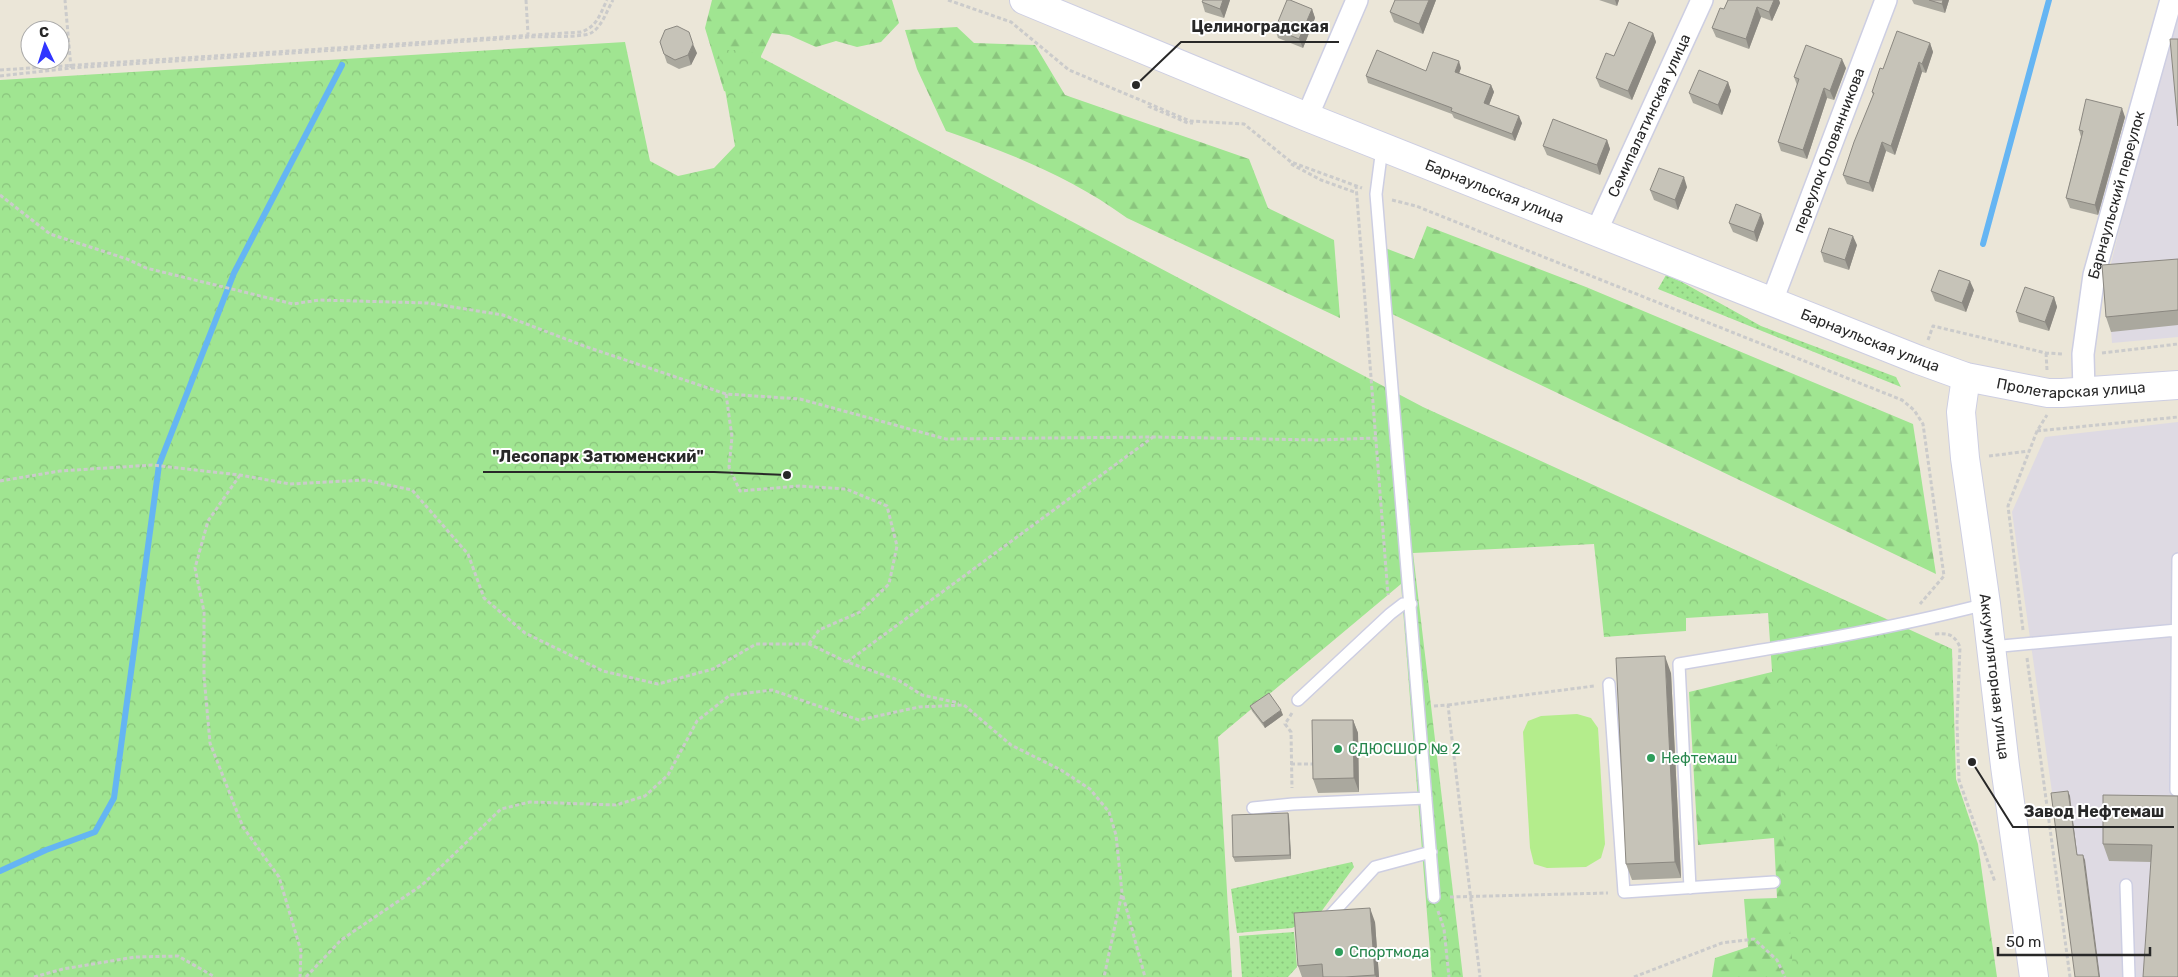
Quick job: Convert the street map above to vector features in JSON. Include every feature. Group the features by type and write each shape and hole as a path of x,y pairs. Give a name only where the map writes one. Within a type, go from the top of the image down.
{"street":[{"name":"Барнаульская улица","path":"1024,0 1307,117 1966,377"},
{"path":"1307,117 1357,0"},
{"name":"Семипалатинская улица","path":"1596,232 1702,0"},
{"name":"переулок Оловянникова","path":"1772,301 1886,0"},
{"name":"Барнаульский переулок","path":"2084,392 2083,354 2094,275 2171,0"},
{"name":"Пролетарская улица","path":"1966,377 2048,392 2084,392 2178,385"},
{"name":"Аккумуляторная улица","path":"1966,377 1961,412 1962,430 2034,977"}],"lane":[{"path":"1382,146 1376,194 1434,897"},
{"path":"2178,559 2176,790 2178,790"},
{"path":"1298,700 1390,614 1403,604 1411,604"},
{"path":"1690,888 1679,664 1785,647 1922,620 1986,604"},
{"path":"1991,647 2177,630"},
{"path":"1609,684 1624,892 1774,882"},
{"path":"1253,808 1293,804 1426,798"},
{"path":"1330,916 1375,867 1431,852"},
{"path":"2126,885 2129,977"}],"path":[{"path":"65,0 67,20"},
{"path":"526,0 528,35"},
{"path":"70,66 581,32 589,29 596,22 607,0"},
{"path":"528,35 583,35 592,33 599,26 612,0"},
{"path":"943,0 1010,23 1068,71 1188,123 1244,126 1290,163 1321,180 1357,193"},
{"path":"948,0 1011,22 1070,70 1190,121 1244,124 1291,162 1364,188"},
{"path":"0,70 20,69"},
{"path":"0,76 42,70"},
{"path":"1356,184 1390,614"},
{"path":"0,195 50,234 128,259 146,268 293,304 319,300 428,303 503,315 584,346 726,394 800,399 946,439 1154,437 1319,440 1377,438"},
{"path":"1392,200 1416,206 1902,400 1914,410 1923,424 1944,576 1920,604"},
{"path":"1926,346 1933,326 2046,353 2067,355"},
{"path":"2101,353 2178,344"},
{"path":"2046,353 2047,374"},
{"path":"726,394 732,437 729,467 740,491 799,486 846,489 887,506 896,546 889,584 860,612 819,630 809,644"},
{"path":"2049,412 2037,431 2008,506 2070,977"},
{"path":"2037,431 2178,417"},
{"path":"847,662 1154,437"},
{"path":"1983,456 2029,451"},
{"path":"0,481 60,471 152,465 240,475 290,484 365,480 412,490 468,554 484,598 525,633 603,671 658,684 713,669 756,644 809,644 847,662 898,680 922,695 964,705 1011,745 1061,770 1090,789 1109,812 1116,835 1122,893 1145,977"},
{"path":"240,475 208,521 195,568 204,612 204,676 210,743 243,827 279,877 301,951 300,977"},
{"path":"1933,634 1948,633 1956,639 1960,647 1957,723 1959,780 1995,880 1996,890"},
{"path":"1419,708 1609,684"},
{"path":"306,977 342,940 422,885 501,809 530,802 616,805 645,796 668,775 697,721 730,695 772,690 859,720 918,707 964,705"},
{"path":"1293,804 1291,732 1286,724 1298,700"},
{"path":"1448,705 1472,896 1480,977"},
{"path":"1291,764 1317,764"},
{"path":"1449,977 1444,929 1434,897 1624,892"},
{"path":"1104,977 1122,893"},
{"path":"1634,977 1722,943 1754,939 1777,960 1785,977"},
{"path":"34,977 63,969 135,957 178,956 215,977"}],"shaded area":[{"path":"2178,18 2178,337 2112,343 2107,279 2165,50"},
{"path":"2178,422 2178,977 2076,977 2012,512 2045,437"}],"green space":[{"path":"712,0 892,0 899,23 881,42 857,47 836,41 816,47 789,35 772,33 761,56 761,73 743,96 724,91 705,28"},
{"path":"957,27 974,43 1035,45 1065,95 1249,159 1268,208 1334,240 1340,318 1127,218 1084,190 1040,168 946,131 917,69 905,30"},
{"path":"625,42 650,161 678,176 714,168 735,146 718,50 747,50 1423,407 1952,649 1956,779 1978,844 1997,977 1790,977 1793,972 1768,613 1686,618 1686,631 1604,637 1594,544 1413,553 1463,977 1432,977 1401,584 1218,737 1232,977 0,977 0,80"},
{"path":"1427,226 1586,287 1913,424 1936,574 1392,314 1385,248 1414,259"},
{"path":"1666,275 1761,326 1896,377 1901,387 1658,289"},
{"path":"1776,671 1871,977 1712,977 1715,958 1748,947 1744,899 1777,898 1774,838 1698,845 1689,692"},
{"path":"1577,714 1591,718 1598,728 1605,844 1601,858 1586,867 1547,868 1534,864 1530,848 1523,732 1528,721 1541,716"},
{"path":"1352,862 1354,867 1318,916 1292,928 1237,933 1231,889"},
{"path":"1294,932 1297,967 1288,977 1242,977 1239,936"}],"building":[{"path":"1203,0 1223,0 1220,9 1202,2"},
{"path":"1287,0 1312,9 1299,39 1275,29"},
{"path":"1395,0 1429,0 1419,24 1390,12"},
{"path":"1728,0 1774,0 1769,12 1757,7 1746,39 1712,28 1720,8 1724,9"},
{"path":"1929,0 1943,0 1942,4"},
{"path":"1629,22 1653,33 1628,91 1596,78 1606,53 1614,56"},
{"path":"677,26 689,32 693,44 688,55 675,60 664,54 660,42 665,30"},
{"path":"1897,31 1930,43 1922,64 1919,62 1891,146 1882,142 1869,183 1843,175 1874,93 1872,92 1880,68 1883,69"},
{"path":"2170,39 2178,39 2178,126"},
{"path":"1806,45 1842,59 1830,91 1824,88 1803,150 1778,142 1799,79 1794,77"},
{"path":"1377,50 1426,71 1433,52 1459,61 1455,72 1491,85 1484,103 1519,116 1512,134 1451,111 1452,108 1366,76"},
{"path":"1699,70 1728,82 1718,105 1689,93"},
{"path":"2086,99 2122,108 2095,205 2066,198 2083,131 2079,130"},
{"path":"1553,119 1607,140 1597,165 1543,146"},
{"path":"1659,168 1684,177 1675,200 1650,190"},
{"path":"1736,204 1761,214 1754,232 1729,223"},
{"path":"1829,228 1853,236 1845,260 1821,252"},
{"path":"2178,259 2178,310 2106,317 2102,265"},
{"path":"1939,270 1970,281 1962,303 1931,291"},
{"path":"2025,287 2054,297 2045,322 2016,312"},
{"name":"Нефтемаш","path":"1665,656 1675,862 1626,864 1616,658"},
{"path":"1269,693 1281,710 1263,723 1250,706"},
{"name":"СДЮСШОР № 2","path":"1312,720 1353,720 1354,778 1313,779"},
{"path":"2068,791 2077,855 2083,855 2099,977 2075,977 2051,793"},
{"path":"2103,795 2178,796 2178,977 2143,977 2152,845 2103,844"},
{"path":"1288,813 1290,855 1233,857 1232,815"},
{"name":"Спортмода","path":"1370,908 1375,975 1323,977 1322,964 1298,966 1294,913"}],"waterway":[{"path":"1983,244 2049,0"},
{"path":"0,871 46,850 95,832 114,798 159,465 234,273 342,65"}],"place":[{"name":"Целиноградская","path":"1136,85"},
{"name":"\"Лесопарк Затюменский\"","path":"787,475"},
{"name":"СДЮСШОР № 2","path":"1338,749"},
{"name":"Нефтемаш","path":"1651,758"},
{"name":"Завод Нефтемаш","path":"1972,762"},
{"name":"Спортмода","path":"1339,952"}]}
